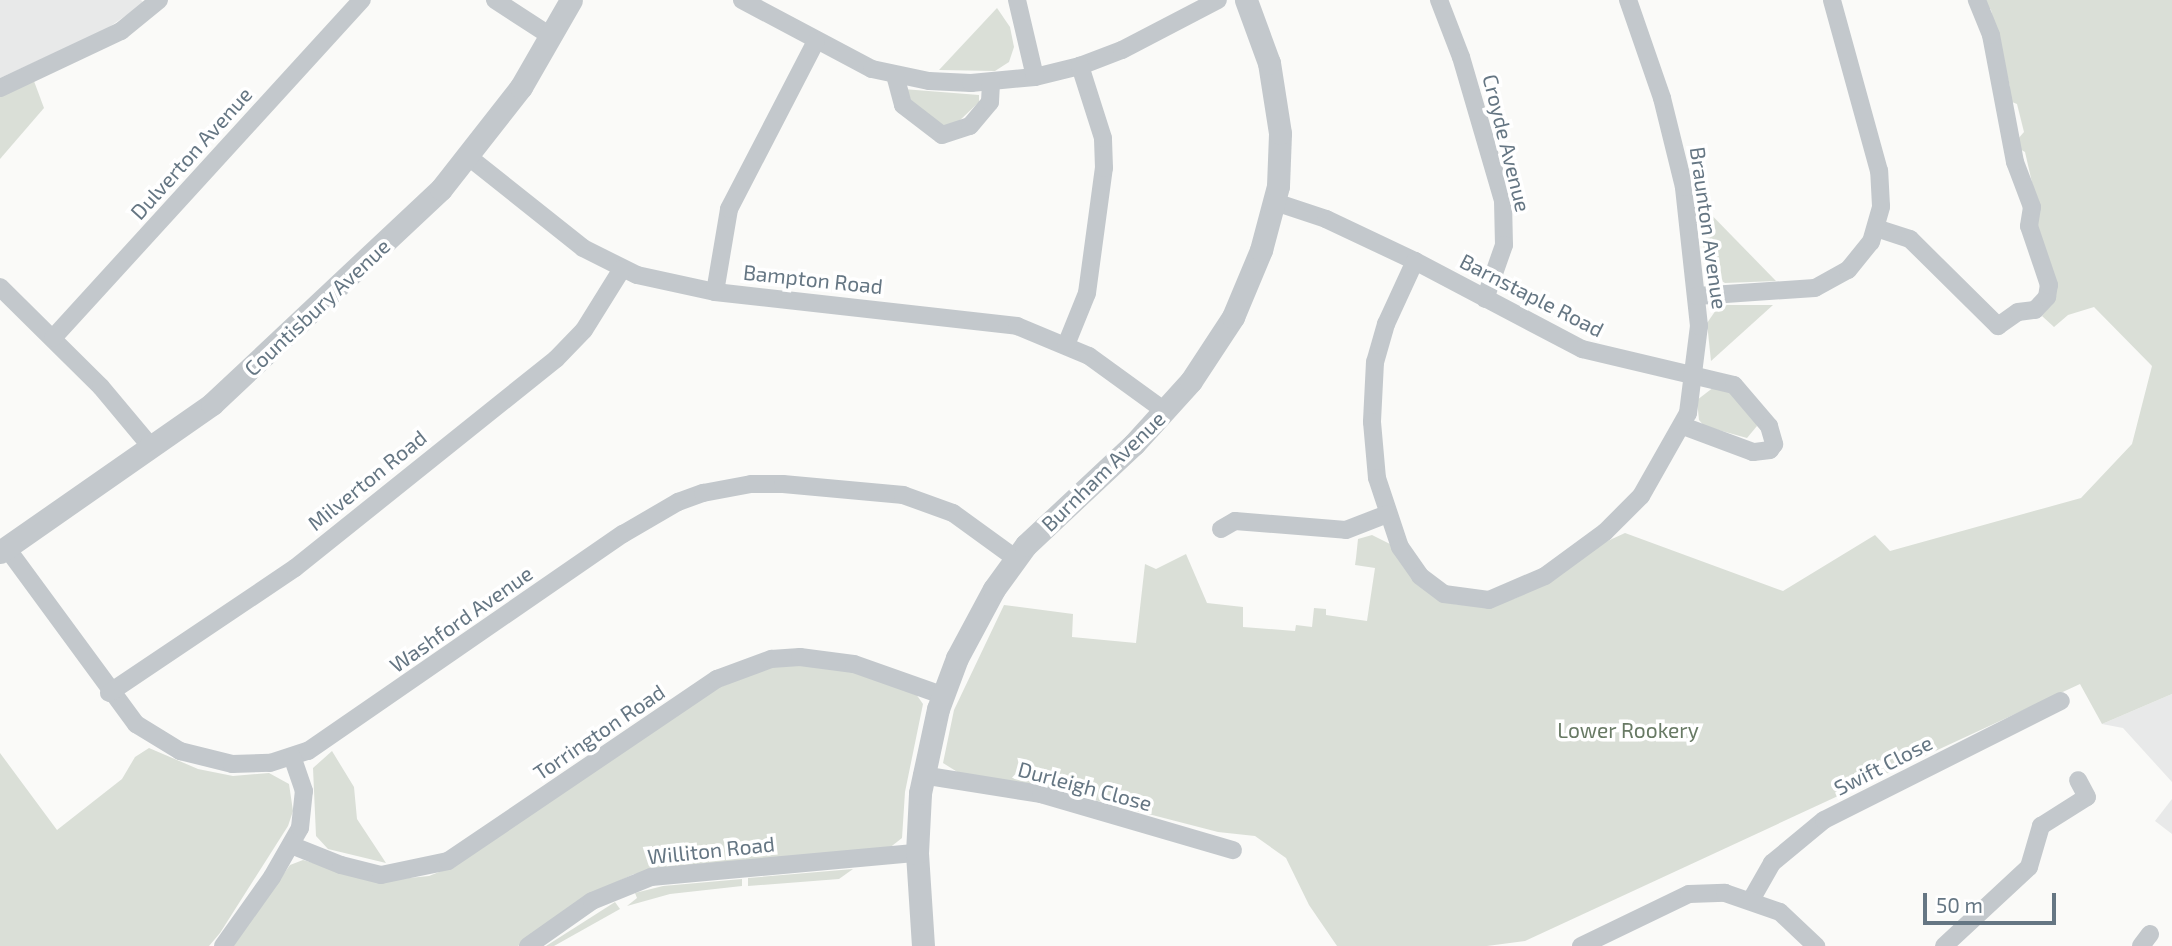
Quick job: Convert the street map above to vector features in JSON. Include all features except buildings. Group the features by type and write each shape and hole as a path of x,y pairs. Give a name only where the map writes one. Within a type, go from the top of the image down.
{"street":[{"path":"0,88 121,31 159,0"},
{"name":"Dulverton Avenue","path":"54,338 362,0"},
{"path":"495,0 552,37"},
{"name":"Countisbury Avenue","path":"3,550 152,449 230,388 470,158 552,37 571,0"},
{"path":"1017,0 1035,78"},
{"path":"746,1 816,41 895,75 991,83 1035,78 1080,66 1122,50 1218,0"},
{"name":"Burnham Avenue","path":"923,946 917,853 922,775 942,695 985,604 1016,558 1051,519 1166,411 1206,361 1238,307 1275,201 1280,169 1276,95 1246,0"},
{"name":"Croyde Avenue","path":"1439,0 1461,57 1503,201 1504,245 1485,299"},
{"name":"Braunton Avenue","path":"1415,261 1386,324 1372,383 1372,442 1387,514 1400,547 1430,585 1474,601 1506,595 1545,576 1605,533 1641,496 1683,426 1694,376 1697,296 1674,138 1628,0"},
{"path":"1697,296 1815,288 1848,270 1876,228 1881,206 1879,171 1832,0"},
{"path":"1876,228 1910,239 1998,326 2018,312 2035,310 2047,297 2049,285 2029,226 2032,207 2015,162 1991,35 1977,0"},
{"path":"715,292 729,209 816,41"},
{"path":"1066,345 1087,293 1104,168 1103,138 1080,66"},
{"path":"895,75 903,105 942,135 970,126 990,102 991,83"},
{"name":"Bampton Road","path":"470,158 583,248 622,269 654,281 715,292 969,317 1017,326 1066,345 1108,368 1166,411"},
{"name":"Barnstaple Road","path":"1275,201 1326,219 1415,261 1582,349 1734,385 1769,426 1774,443 1770,450 1753,452 1683,426"},
{"name":"Milverton Road","path":"109,693 295,568 556,359 584,330 622,269"},
{"path":"0,287 54,338 152,449"},
{"name":"Washford Avenue","path":"3,550 109,693 154,737 202,759 252,764 292,757 323,742 652,515 703,493 751,484 783,484 903,495 942,507 1016,558"},
{"path":"1221,529 1235,521 1346,530 1387,514"},
{"name":"Torrington Road","path":"291,845 341,865 381,875 448,861 718,678 771,659 813,658 854,664 942,695"},
{"name":"Swift Close","path":"1751,900 1772,863 1824,820 2061,701"},
{"path":"223,946 291,845 305,802 292,757"},
{"name":"Durleigh Close","path":"922,775 1041,794 1233,850"},
{"path":"1944,946 2029,867 2041,826 2087,797 2078,780"},
{"name":"Williton Road","path":"528,946 592,901 651,877 917,853"},
{"path":"1581,946 1689,894 1725,893 1780,912 1816,946"}],"shaded area":[{"path":"0,0 141,0 144,3 105,30 0,78"},
{"path":"2172,694 2172,782 2123,728 2102,724"},
{"path":"2172,799 2172,834 2155,821"}],"green space":[{"name":"Lower Rookery","path":"1983,0 2172,0 2172,694 2102,724 2080,684 1525,941 1487,946 1337,946 1309,905 1286,858 1255,836 1218,832 1075,795 959,773 943,763 954,710 1004,605 1073,614 1072,637 1136,643 1145,564 1156,569 1186,554 1207,603 1243,607 1243,627 1295,631 1296,625 1312,627 1314,608 1326,609 1326,615 1367,621 1375,568 1355,565 1358,539 1372,535 1390,544 1422,586 1454,604 1485,607 1516,598 1552,580 1601,544 1625,533 1783,591 1875,535 1890,551 2081,498 2132,444 2152,366 2094,307 2068,315 2054,327 2042,316 2048,308 2036,230 2039,213 2025,152 2018,148 2017,140 2024,132 2017,104 2007,100 2010,87 1991,10"},
{"path":"997,8 1010,27 1014,47 1009,62 995,71 939,70"},
{"path":"31,73 44,108 0,159 0,88"},
{"path":"903,89 979,95 979,102 957,123 939,127 924,118"},
{"path":"1695,198 1776,281 1725,283 1708,273"},
{"path":"1727,305 1773,305 1711,361 1707,323 1716,310"},
{"path":"1714,387 1732,392 1755,420 1757,426 1747,438 1704,426 1699,420 1697,400"},
{"path":"794,664 850,670 916,694 923,704 905,792 902,838 888,849 634,874 606,887 518,946 232,946 290,865 303,860 378,881 429,876 454,866 709,692 762,669"},
{"path":"149,748 198,769 233,776 269,773 289,784 293,811 288,826 220,933 209,946 0,946 0,753 57,830 122,779 135,757"},
{"path":"332,751 354,787 357,819 386,863 328,849 316,836 313,768"},
{"path":"853,869 839,879 748,886 748,878"},
{"path":"742,879 742,886 670,894 627,906 637,898 635,893 663,886"},
{"path":"615,902 620,909 554,946 546,946"}]}
